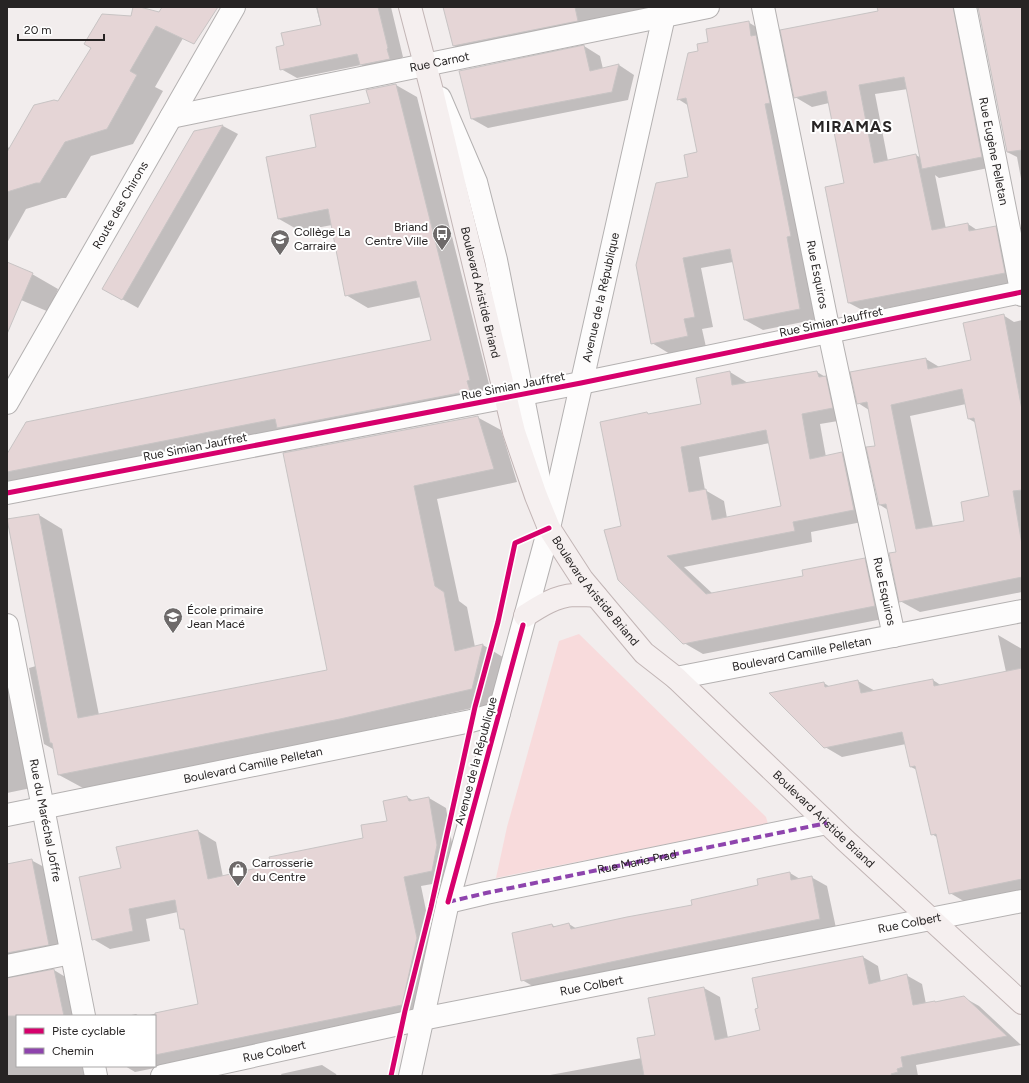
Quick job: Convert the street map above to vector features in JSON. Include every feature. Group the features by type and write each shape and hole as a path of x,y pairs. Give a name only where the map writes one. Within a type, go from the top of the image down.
{"main road":[{"name":"Boulevard Aristide Briand","path":"410,7 514,396 514,432 536,496 549,528 582,578 644,653 676,678 827,823 1022,1003"},
{"path":"525,616 545,603 558,598 573,595 596,596"}],"street":[{"name":"Route des Chirons","path":"7,403 234,7"},
{"name":"Rue Carnot","path":"171,117 425,65 665,12 708,7"},
{"name":"Rue Esquiros","path":"763,7 829,332 894,636"},
{"name":"Rue Eugène Pelletan","path":"965,7 1022,293"},
{"name":"Avenue de la République","path":"410,1076 448,902 549,528 665,12"},
{"name":"Rue Simian Jauffret","path":"7,493 581,383 1022,293"},
{"name":"Boulevard Camille Pelletan","path":"676,678 1022,611"},
{"name":"Rue du Maréchal Joffre","path":"7,624 84,1015"},
{"name":"Boulevard Camille Pelletan","path":"7,815 471,721 499,713"},
{"name":"Rue Marie Prad","path":"448,902 827,823"},
{"name":"Rue Colbert","path":"162,1076 422,1019 1022,901"},
{"path":"7,966 72,953"}],"shaded area":[{"path":"579,634 766,817 768,824 496,878 507,827 559,641"}],"building":[{"path":"133,7 140,7 159,12 162,7 218,7 194,44 156,26 130,71 137,75 107,129 65,142 40,183 7,192 7,152 34,105 54,100 58,101 91,48 84,44 102,14 131,16"},
{"path":"317,7 378,7 390,59 360,65 357,54 280,70 276,47 284,45 281,33 321,25"},
{"path":"443,7 575,7 578,21 453,46"},
{"path":"877,7 953,7 982,157 922,169 904,77 859,85 874,163 916,154 932,230 968,223 969,231 996,226 1005,273 848,303 825,187 844,183 826,91 794,98 780,30 878,11"},
{"path":"978,7 1022,7 1022,150 1007,152"},
{"path":"749,21 751,36 756,35 770,103 765,104 791,236 787,237 800,309 744,320 730,249 683,258 695,317 684,319 688,336 651,344 636,265 656,183 688,177 684,155 697,152 686,98 677,100 688,53 698,51 697,44 708,42 706,29"},
{"path":"584,45 590,71 619,64 612,92 471,119 459,71"},
{"path":"396,84 470,380 467,381 470,391 277,428 275,419 7,472 7,454 26,422 431,340 416,281 345,296 328,209 278,219 266,157 316,147 310,115 370,103 366,90"},
{"path":"223,125 122,300 102,289 194,131"},
{"path":"7,262 33,273 7,334"},
{"path":"1004,314 1022,410 1022,490 1013,491 1022,545 1022,577 899,602 889,553 896,552 886,504 879,505 866,447 875,446 867,402 857,404 850,372 926,358 928,369 971,360 963,323","holes":["962,389 968,419 974,418 989,496 961,502 964,521 916,529 891,405"]},
{"path":"730,371 732,385 817,371 819,377 826,376 833,408 802,414 810,459 842,452 854,510 793,522 795,531 667,556 706,594 803,576 802,570 865,558 875,606 683,644 618,580 604,530 621,526 600,422 647,412 648,414 701,404 696,378","holes":["766,430 781,506 712,520 706,489 689,492 681,447"]},
{"path":"478,416 494,469 414,486 435,586 444,592 455,651 483,644 472,689 340,719 58,775 52,743 50,743 7,519 39,514 78,718 327,670 283,453"},
{"path":"1022,668 1022,879 949,894 936,834 931,835 915,766 910,767 902,732 824,748 769,693 824,682 825,687 858,680 861,693 933,679 934,686"},
{"path":"407,796 409,801 429,797 437,845 432,871 404,877 417,938 402,1005 156,1055 155,1013 198,1004 184,929 180,929 175,900 129,909 133,931 92,940 79,877 121,868 116,847 198,830 208,879 271,865 269,857 363,838 361,825 387,821 383,801"},
{"path":"32,859 49,945 7,953 7,864"},
{"path":"790,872 791,880 812,876 820,919 521,981 512,933 552,924 553,927 569,923 571,929 692,905 691,900 758,885 757,879"},
{"path":"863,956 869,984 907,974 913,1005 964,996 1007,1036 901,1057 903,1067 897,1069 898,1072 891,1074 892,1076 644,1076 637,1038 655,1035 648,998 704,987 715,1040 760,1030 755,1009 758,1008 752,978"},
{"path":"54,969 64,1015 7,1016 7,978"}],"marked path":[{"path":"448,902 827,823"}],"cycle path":[{"path":"7,493 581,383 1022,292"},
{"path":"391,1076 405,1011 431,907 475,707 498,622 515,543 549,528"},
{"path":"448,902 523,625"}],"place":[{"name":"Briand Centre Ville","path":"442,251"},
{"name":"Collège La Carraire","path":"280,256"},
{"name":"École primaire Jean Macé","path":"173,634"},
{"name":"Carrosserie du Centre","path":"238,887"}],"district":[{"name":"MIRAMAS","path":"852,126"}]}
